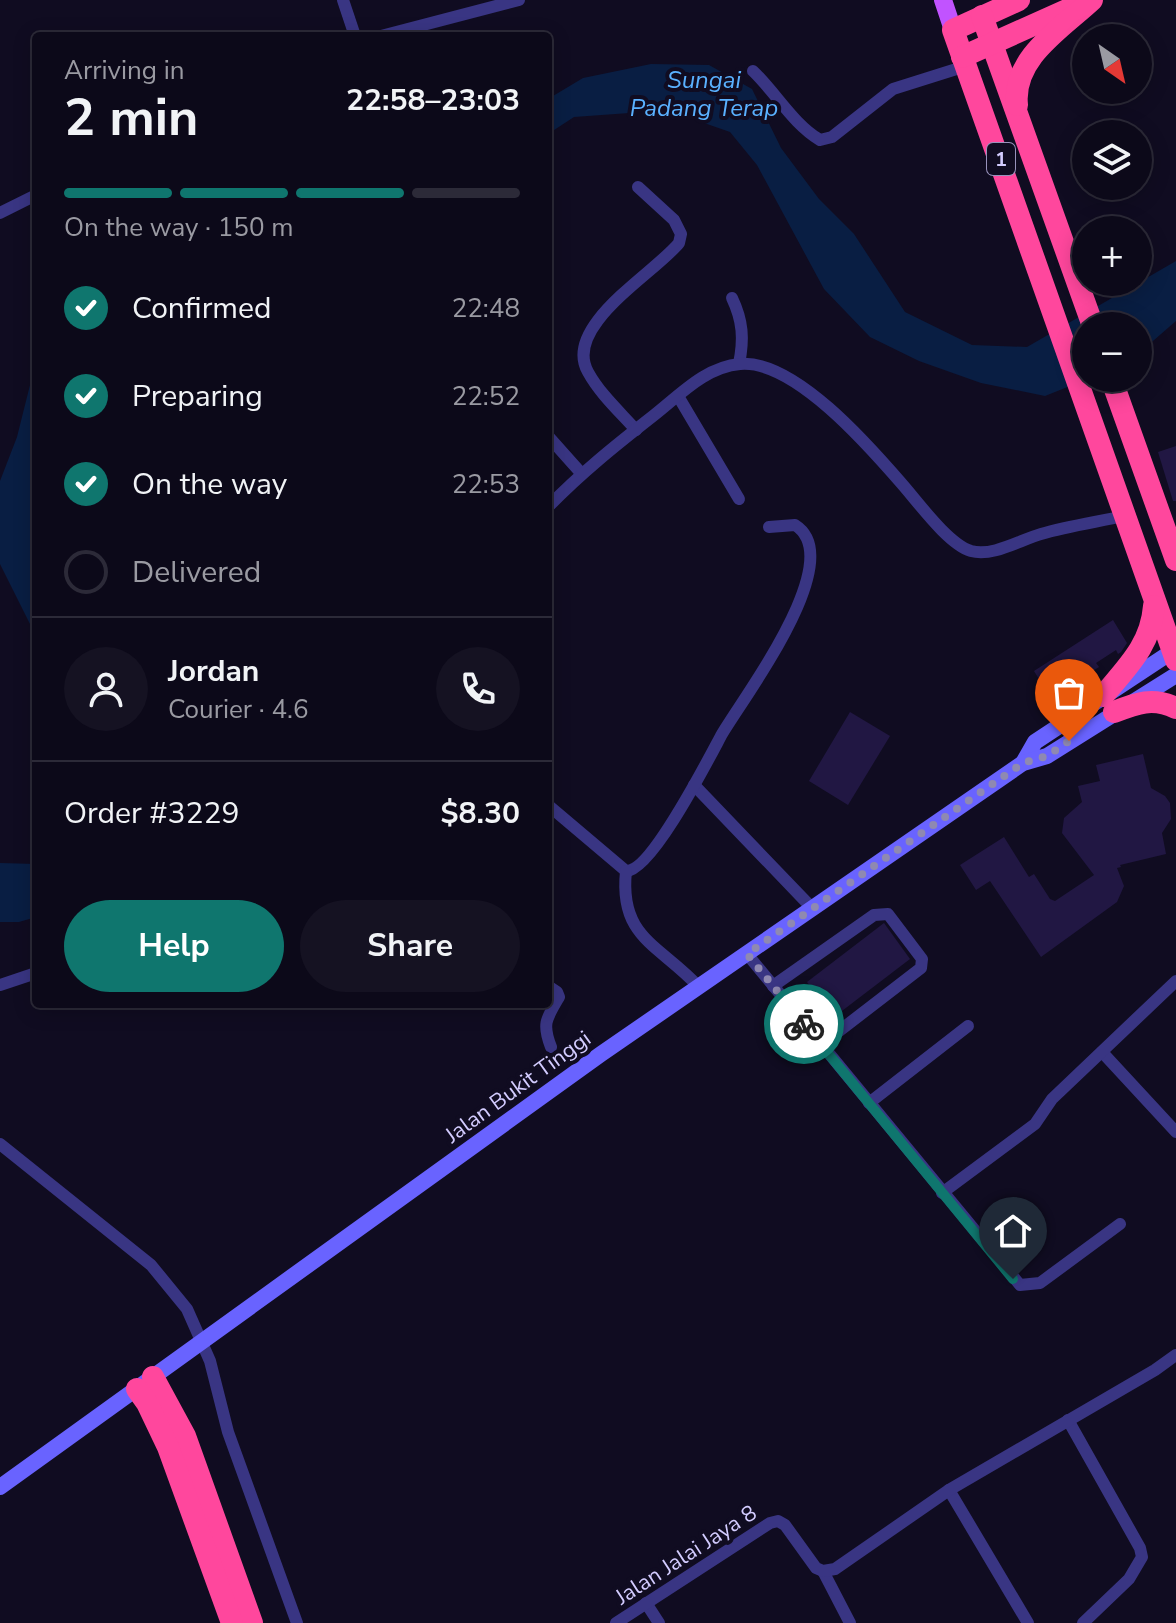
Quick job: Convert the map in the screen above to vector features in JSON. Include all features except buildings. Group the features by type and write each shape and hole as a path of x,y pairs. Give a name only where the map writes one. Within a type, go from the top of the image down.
{"highway":[{"path":"953,30 979,8 1019,0"},
{"path":"964,61 992,43 1090,0"},
{"path":"1019,121 1016,99 1020,72 1034,54 1090,0"},
{"name":"1","path":"979,8 1088,312"},
{"name":"1","path":"953,30 1175,653"},
{"path":"1116,392 1176,560"},
{"path":"1109,704 1147,641 1153,625 1155,601"},
{"path":"1109,704 1158,700 1176,708"},
{"path":"145,1383 147,1403 168,1447 232,1623"},
{"path":"145,1383 185,1436 252,1623"}],"main road":[{"path":"943,0 953,30"},
{"name":"Jalan Bukit Tinggi","path":"0,1487 812,908 1023,763 1047,756 1175,653"},
{"name":"Jalan Bukit Tinggi","path":"1109,704 1176,675"}],"street":[{"path":"343,0 354,32"},
{"path":"396,32 519,0"},
{"path":"753,71 772,88 807,132 820,140 832,137 893,89 964,61"},
{"path":"636,430 586,370 584,351 598,320 673,250 681,234 674,220 638,187"},
{"path":"0,213 32,197"},
{"path":"732,298 739,312 743,335 739,364"},
{"path":"552,503 581,473 678,396 713,372 739,364 766,368 814,396 838,415 875,451 931,517 968,550 987,552 1042,533 1124,516"},
{"path":"678,396 739,499"},
{"path":"552,440 581,473"},
{"path":"626,871 637,868 694,785 792,619 807,586 812,556 809,538 795,525 769,527"},
{"path":"694,785 812,908"},
{"path":"552,808 626,871"},
{"path":"626,871 623,897 634,925 699,987"},
{"path":"773,986 874,915 888,914 922,959 921,968 821,1045"},
{"path":"747,954 1013,1279 1026,1287 1040,1283 1120,1224"},
{"path":"0,985 32,974"},
{"path":"942,1193 1035,1124 1052,1099 1176,981"},
{"path":"551,1047 545,1029 559,997 552,989"},
{"path":"869,1103 968,1026"},
{"path":"1102,1052 1176,1132"},
{"path":"0,1144 86,1210 157,1271 187,1309 210,1361 228,1432 297,1623"},
{"path":"850,1623 823,1571 835,1569 949,1490 1176,1355"},
{"path":"1068,1420 1140,1548 1142,1557 1129,1579 1083,1623"},
{"path":"949,1490 1028,1623"},
{"name":"Jalan Jalai Jaya 8","path":"616,1623 755,1532 778,1521 789,1530 811,1562 823,1571"},
{"path":"646,1603 659,1623"}],"water":[{"name":"Sungai Padang Terap","path":"651,64 709,65 752,89 781,148 819,199 854,234 905,312 972,345 1027,347 1072,321 1072,385 1045,396 981,383 919,361 870,337 824,289 757,165 730,132 684,116 643,112 574,117 552,131 552,97 583,78"},
{"name":"Sungai Padang Terap","path":"1176,261 1176,321 1152,342 1152,312 1088,312 1115,296 1152,296 1152,275"},
{"path":"32,383 32,628 0,564 0,481 17,437"},
{"path":"0,863 32,864 32,918 0,922"}],"way so far":[{"path":"804,1024 747,954 1023,763 1047,756 1069,741"}],"route":[{"path":"804,1024 1013,1279"}]}
